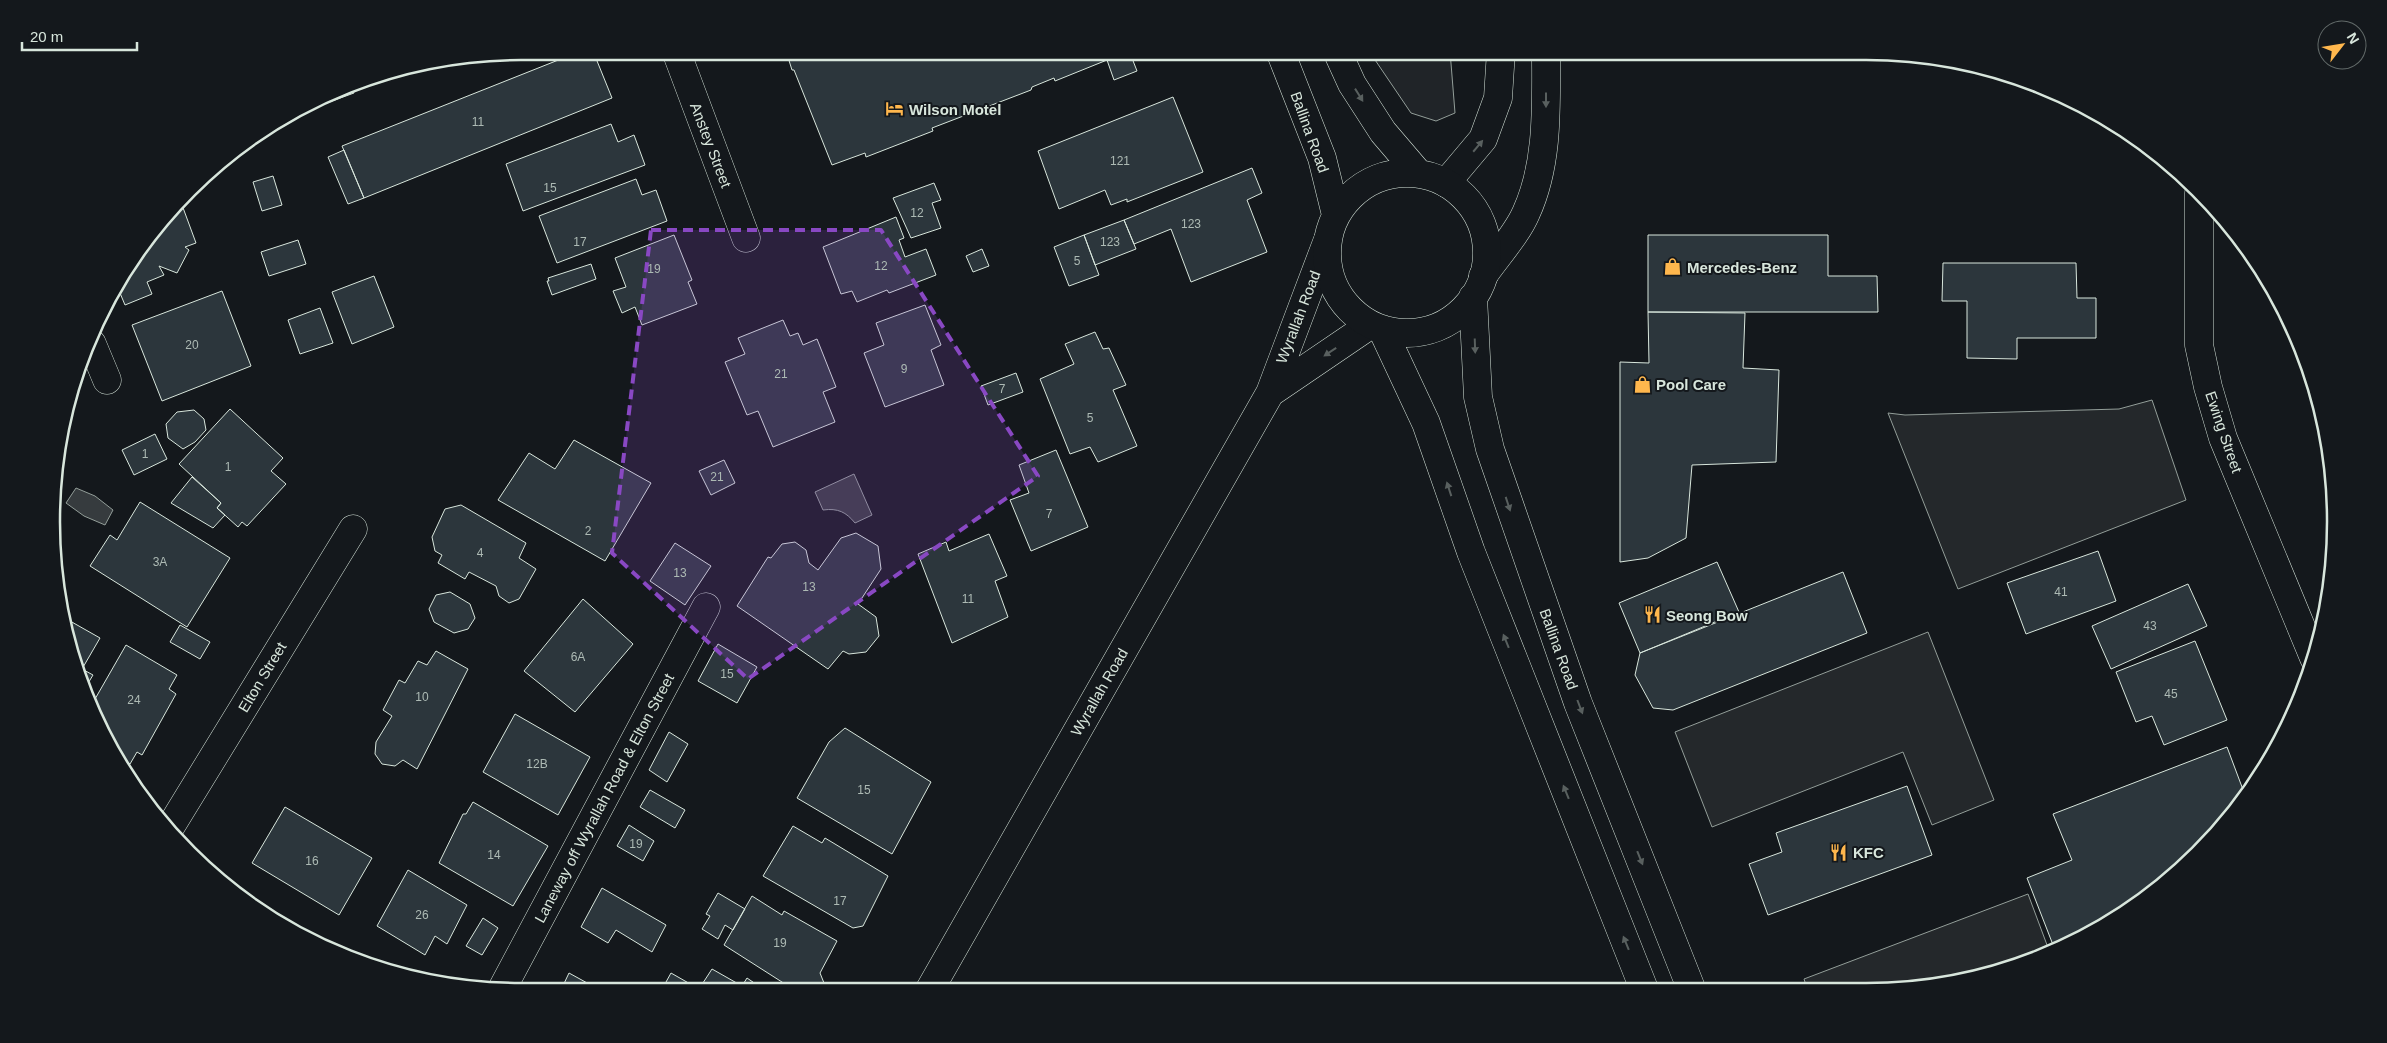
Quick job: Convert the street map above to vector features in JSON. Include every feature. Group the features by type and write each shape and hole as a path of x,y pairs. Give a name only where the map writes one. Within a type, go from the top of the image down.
{"main road":[{"name":"Anstey Street","path":"679,60 746,238"},
{"name":"Ballina Road","path":"1284,60 1322,158 1336,215"},
{"path":"1341,60 1352,84 1383,132 1418,173"},
{"path":"1446,182 1484,139 1498,98 1500,60"},
{"path":"1478,287 1487,257 1486,239 1478,217 1465,197 1446,182 1418,173 1399,172 1380,177 1362,186 1347,199 1336,215 1327,242 1327,263 1333,284 1344,302 1356,315 1376,327 1401,333 1420,332 1440,326 1456,316 1478,287 1526,214 1539,174 1546,122 1546,60"},
{"name":"Ewing Street","path":"2199,203 2199,345 2208,387 2223,438 2309,647"},
{"name":"Wyrallah Road","path":"934,983 1270,393 1327,242"},
{"name":"Ballina Road","path":"1478,287 1478,398 1490,449 1578,703 1689,983"},
{"path":"1376,327 1426,423 1471,552 1642,983"},
{"name":"Wyrallah Road","path":"1270,393 1376,327"},
{"path":"94,348 106,380"},
{"name":"Elton Street","path":"173,823 353,529"},
{"name":"Laneway off Wyrallah Road & Elton Street","path":"505,982 706,607"}],"highlighted area":[{"path":"651,230 881,230 1038,476 748,679 612,553"}],"shaded area":[{"path":"1375,60 1451,60 1455,113 1436,121 1411,113"},
{"path":"2152,400 2186,500 1958,589 1888,413 1905,415 2119,409"},
{"path":"854,474 872,515 855,523 841,512 823,510 815,492"},
{"path":"76,488 95,496 113,510 105,525 84,516 66,503"},
{"path":"1928,632 1994,800 1932,825 1903,752 1712,827 1675,732"},
{"path":"2028,894 2047,946 2014,959 1985,967 1926,979 1896,982 1805,983 1804,979"}],"building":[{"path":"558,60 597,60 612,98 364,198 342,146"},
{"name":"Wilson Motel","path":"789,60 1107,60 1055,81 1054,78 1032,87 1031,90 932,128 933,131 866,157 865,153 832,165 794,70 792,70"},
{"name":"Wilson Motel","path":"1107,60 1133,60 1137,71 1114,80"},
{"path":"354,92 354,93 332,101"},
{"path":"1173,97 1203,172 1127,202 1127,199 1111,205 1105,190 1059,209 1038,151"},
{"path":"611,124 618,142 634,135 645,165 523,211 506,164"},
{"path":"344,150 364,198 348,204 328,157"},
{"path":"1252,168 1262,193 1247,200 1267,252 1191,282 1171,229 1134,244 1124,220"},
{"path":"273,176 282,205 262,211 253,182"},
{"path":"636,179 642,195 656,190 667,221 557,263 539,216"},
{"path":"934,183 941,200 932,203 941,228 911,238 893,198"},
{"path":"183,208 196,243 185,247 189,250 177,273 159,266 164,275 147,282 152,294 125,305 120,294 122,291 155,241"},
{"path":"896,217 904,238 899,240 905,257 926,249 936,275 889,293 887,290 857,302 852,291 841,294 823,247"},
{"path":"1124,220 1136,249 1095,265 1084,235"},
{"path":"674,235 692,280 688,282 697,304 642,325 635,307 622,313 613,291 626,287 615,258"},
{"path":"1084,235 1099,275 1069,286 1054,247"},
{"path":"1648,235 1828,235 1828,276 1877,276 1878,312 1648,312"},
{"path":"298,240 306,264 269,276 261,252"},
{"path":"982,249 989,266 973,272 966,256"},
{"path":"1943,263 2076,263 2077,298 2096,298 2096,338 2017,338 2017,359 1967,358 1967,301 1942,301"},
{"path":"591,264 596,279 552,295 547,281 549,281 548,278"},
{"path":"374,276 394,327 352,344 332,292"},
{"path":"222,291 251,366 162,401 132,325"},
{"path":"925,305 941,345 931,350 944,385 885,407 864,353 884,345 876,323"},
{"path":"320,308 333,343 300,354 288,320"},
{"path":"1648,312 1745,313 1743,368 1779,370 1776,462 1692,465 1686,538 1648,558 1620,562 1620,362 1649,363"},
{"path":"783,320 790,336 798,333 803,345 817,339 836,387 823,392 835,422 773,447 758,411 747,415 725,362 745,354 738,338"},
{"path":"1095,332 1103,349 1109,348 1126,385 1113,390 1137,446 1098,462 1090,447 1070,454 1040,379 1074,364 1065,344"},
{"path":"1016,373 1023,392 988,405 981,386"},
{"path":"230,409 283,458 271,471 286,484 247,526 242,522 238,527 217,508 221,503 179,464"},
{"path":"194,410 204,419 206,430 195,442 183,449 168,438 166,424 177,412"},
{"path":"155,434 167,459 134,475 122,450"},
{"path":"574,440 651,483 605,561 498,500 529,453 555,469"},
{"path":"1056,450 1088,527 1031,551 1010,500 1029,493 1019,465"},
{"path":"724,460 735,483 711,495 699,471"},
{"path":"192,477 221,503 217,508 225,515 213,528 171,503"},
{"path":"140,502 230,558 187,627 90,566 110,535 117,540"},
{"path":"461,505 526,543 519,558 536,569 519,599 509,603 499,596 496,586 469,572 465,579 438,563 442,555 435,551 432,537 445,509"},
{"path":"856,533 878,546 881,569 858,604 876,617 879,636 866,652 849,654 843,651 828,669 737,606 768,557 771,558 782,544 795,542 806,550 809,563 818,570 841,538"},
{"path":"989,534 1007,576 995,581 1008,617 952,643 918,554 946,542 949,551"},
{"path":"675,543 711,566 685,605 650,581"},
{"path":"2098,551 2116,601 2026,634 2007,583"},
{"path":"1717,562 1739,612 1640,653 1619,603"},
{"path":"1843,572 1867,633 1673,710 1653,708 1635,675 1640,653"},
{"path":"2188,584 2207,626 2111,669 2092,626"},
{"path":"450,592 470,604 475,618 468,629 454,633 434,622 429,609 436,595"},
{"path":"583,599 633,644 575,712 524,671"},
{"path":"71,622 100,638 83,667"},
{"path":"180,625 210,642 200,659 170,642"},
{"path":"2195,641 2227,720 2164,745 2152,716 2136,722 2116,672"},
{"path":"718,644 757,667 737,703 698,681"},
{"path":"126,645 177,675 169,689 176,694 142,755 137,752 130,764 108,726 95,699"},
{"path":"436,651 468,669 417,769 403,760 395,766 382,764 375,754 376,742 392,716 383,710 399,680 405,683 418,661 427,665"},
{"path":"84,670 93,675 89,682"},
{"path":"515,714 590,757 558,815 483,772"},
{"path":"845,728 931,782 892,854 797,798 829,742"},
{"path":"669,732 688,744 667,782 649,770"},
{"path":"2227,747 2242,788 2192,848 2146,888 2096,921 2052,943 2027,878 2072,860 2053,814"},
{"path":"1907,786 1932,855 1768,915 1749,864 1782,852 1776,833"},
{"path":"650,790 685,810 675,828 640,807"},
{"path":"473,802 548,846 513,906 439,863 463,814 466,814"},
{"path":"285,807 372,858 339,915 252,863"},
{"path":"629,825 654,841 643,861 617,846"},
{"path":"793,826 822,843 825,838 888,876 863,926 853,928 763,876"},
{"path":"408,870 467,905 447,944 435,936 425,955 377,926"},
{"path":"602,888 666,925 652,952 616,930 608,943 581,927"},
{"path":"718,893 745,909 733,930 725,925 718,939 702,929 710,916 706,914"},
{"path":"752,896 782,915 784,911 837,941 820,973 824,983 783,983 724,945"},
{"path":"483,918 498,928 482,955 466,946"},
{"path":"712,969 737,983 703,983"},
{"path":"569,973 587,983 564,983"},
{"path":"671,973 688,983 665,983"},
{"path":"747,978 754,983 744,983"}],"place":[{"name":"Wilson Motel","path":"895,109"},
{"name":"Mercedes-Benz","path":"1673,267"},
{"name":"Pool Care","path":"1642,384"},
{"name":"Seong Bow","path":"1652,615"},
{"name":"KFC","path":"1839,852"}]}
